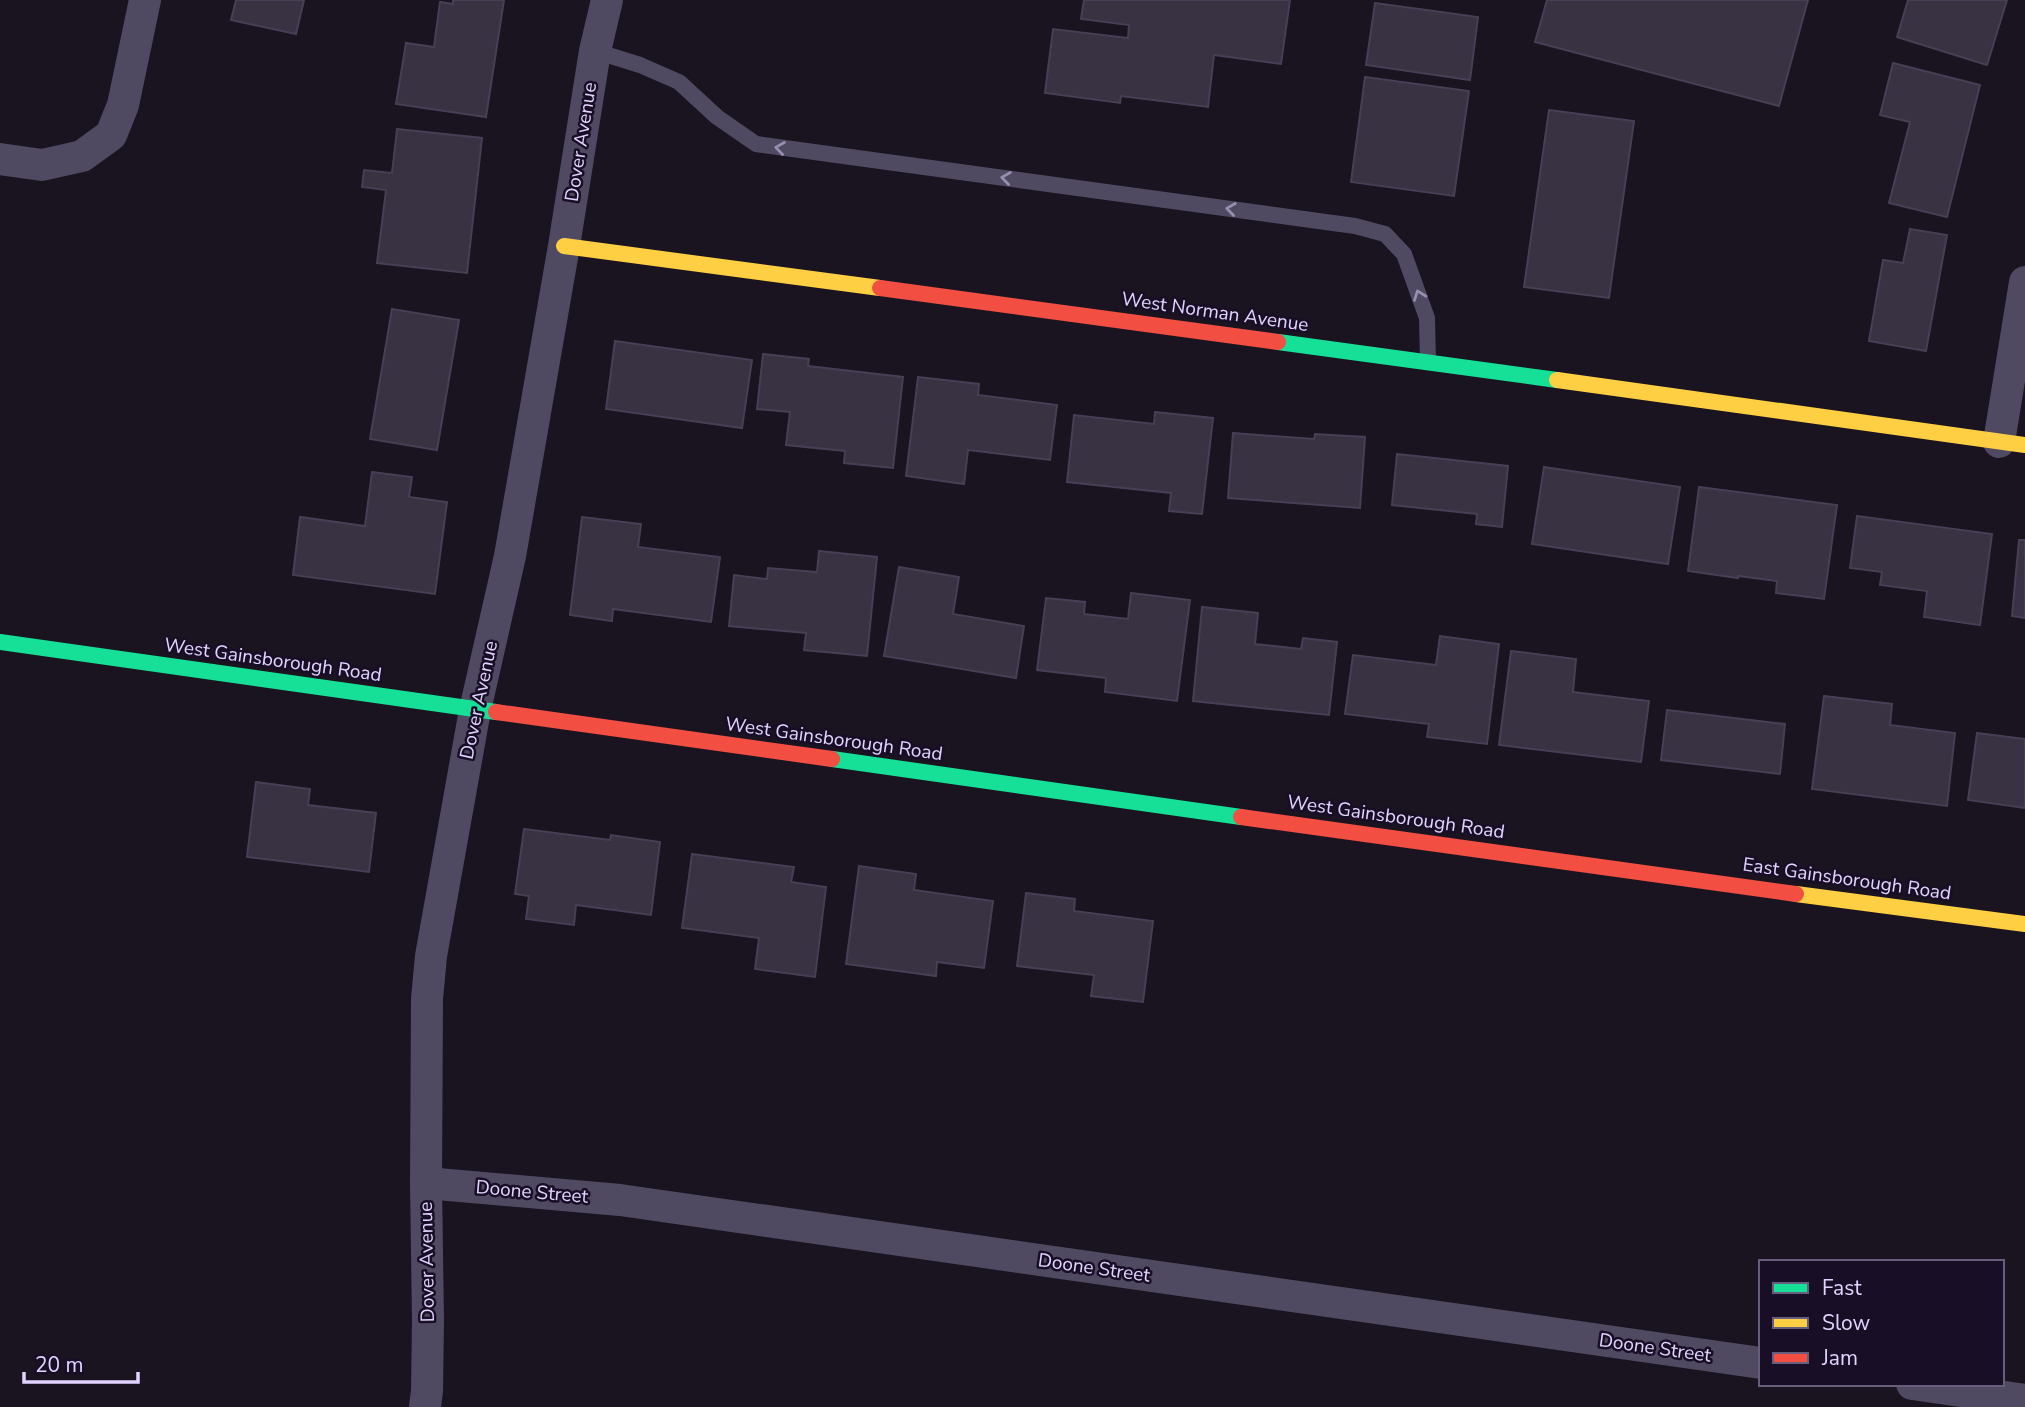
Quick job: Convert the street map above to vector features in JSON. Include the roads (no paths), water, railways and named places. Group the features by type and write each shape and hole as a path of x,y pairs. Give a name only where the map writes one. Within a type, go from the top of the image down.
{"street":[{"path":"0,159 42,165 82,156 111,135 123,105 145,0"},
{"name":"Dover Avenue","path":"425,1407 428,1321 427,999 431,956 475,710 510,556 595,51 607,0"},
{"name":"West Norman Avenue","path":"564,246 2012,444"},
{"path":"2012,444 2025,282"},
{"name":"West Gainsborough Road","path":"0,642 1663,876"},
{"name":"East Gainsborough Road","path":"1663,876 2025,924"},
{"name":"Doone Street","path":"426,1183 620,1200 1759,1363"},
{"path":"1926,1386 2025,1400"}],"lane":[{"path":"595,51 640,65 679,82 717,117 756,144 1355,226 1385,234 1404,254 1427,318 1427,362"}]}
